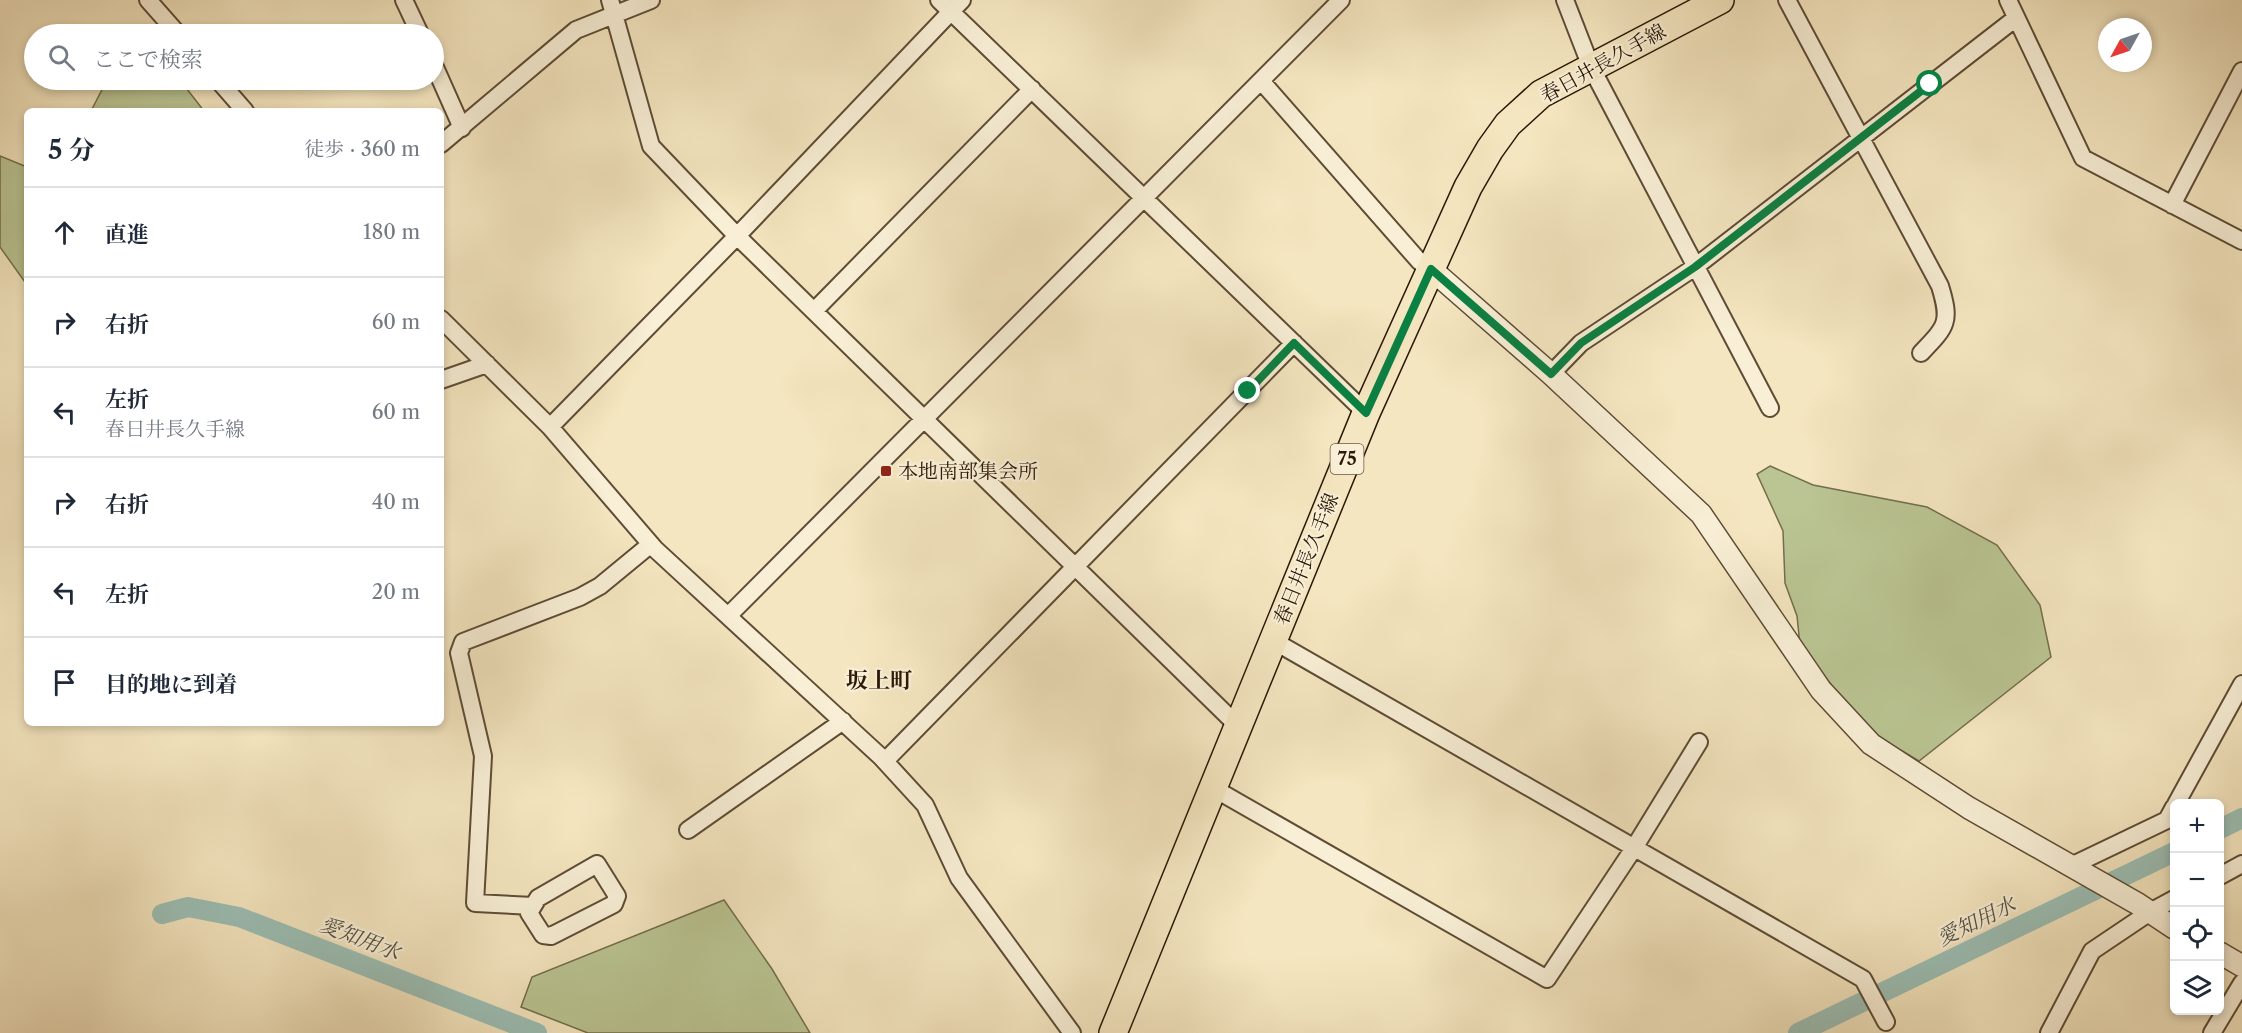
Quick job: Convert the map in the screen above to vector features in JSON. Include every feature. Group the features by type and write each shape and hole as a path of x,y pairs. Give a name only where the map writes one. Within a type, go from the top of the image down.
{"main road":[{"name":"春日井長久手線","path":"1113,1033 1366,413 1468,187 1508,124 1542,94 1720,0"}],"street":[{"path":"148,0 169,24"},
{"path":"404,0 415,24"},
{"path":"444,142 576,30 612,7 651,0"},
{"path":"939,0 956,6 1032,89 1366,413"},
{"path":"728,616 1262,82 1341,0"},
{"path":"1565,0 1591,67 1770,408"},
{"path":"1787,0 1940,286 1948,310 1946,324 1921,353"},
{"path":"2008,0 2082,158 2242,241"},
{"path":"550,427 737,236 956,6"},
{"path":"612,7 651,146 737,236 1238,726"},
{"path":"1551,374 1581,343 1695,267 2016,18"},
{"path":"2172,205 2242,71"},
{"path":"1262,82 1419,261 1551,374 1701,514 1821,690 1871,744 1931,784 2170,925"},
{"path":"444,88 462,128"},
{"path":"814,311 1032,89"},
{"path":"227,90 242,108"},
{"path":"444,323 550,427 651,544 885,761 925,805 959,878 1072,1033"},
{"path":"885,761 1294,343"},
{"path":"444,379 487,364"},
{"path":"533,906 475,903 483,756 459,653 463,642 580,597 600,586 651,544"},
{"path":"1272,640 1863,979 1886,1022"},
{"path":"2178,799 2242,684"},
{"path":"688,830 843,721"},
{"path":"1213,788 1547,979 1634,848 1699,742"},
{"path":"2077,870 2167,820 2170,814"},
{"path":"597,864 618,896 614,904 551,936 543,936 529,913 533,906 538,898 597,864"},
{"path":"2224,874 2242,864"},
{"path":"2049,1033 2092,951 2150,912 2170,902"},
{"path":"2224,955 2242,966"},
{"path":"2212,1033 2242,983"}],"green space":[{"path":"102,90 188,90 202,108 93,108"},
{"path":"0,156 24,166 24,281 0,247"},
{"path":"1770,466 1813,485 1927,507 1997,545 2040,605 2051,657 1919,761 1880,738 1836,691 1800,645 1797,616 1785,583 1783,531 1757,474"},
{"path":"724,900 772,969 810,1033 588,1033 521,1007 532,977"}],"waterway":[{"name":"愛知用水","path":"2224,827 2242,818"},
{"name":"愛知用水","path":"1798,1033 2172,853"},
{"name":"愛知用水","path":"162,914 188,907 239,917 537,1033"}],"place":[{"name":"本地南部集会所","path":"886,471"}],"district":[{"name":"坂上町","path":"879,680"}],"route":[{"path":"1248,391 1294,343 1366,413 1431,269 1551,374 1581,343 1695,267 1930,84"}]}
